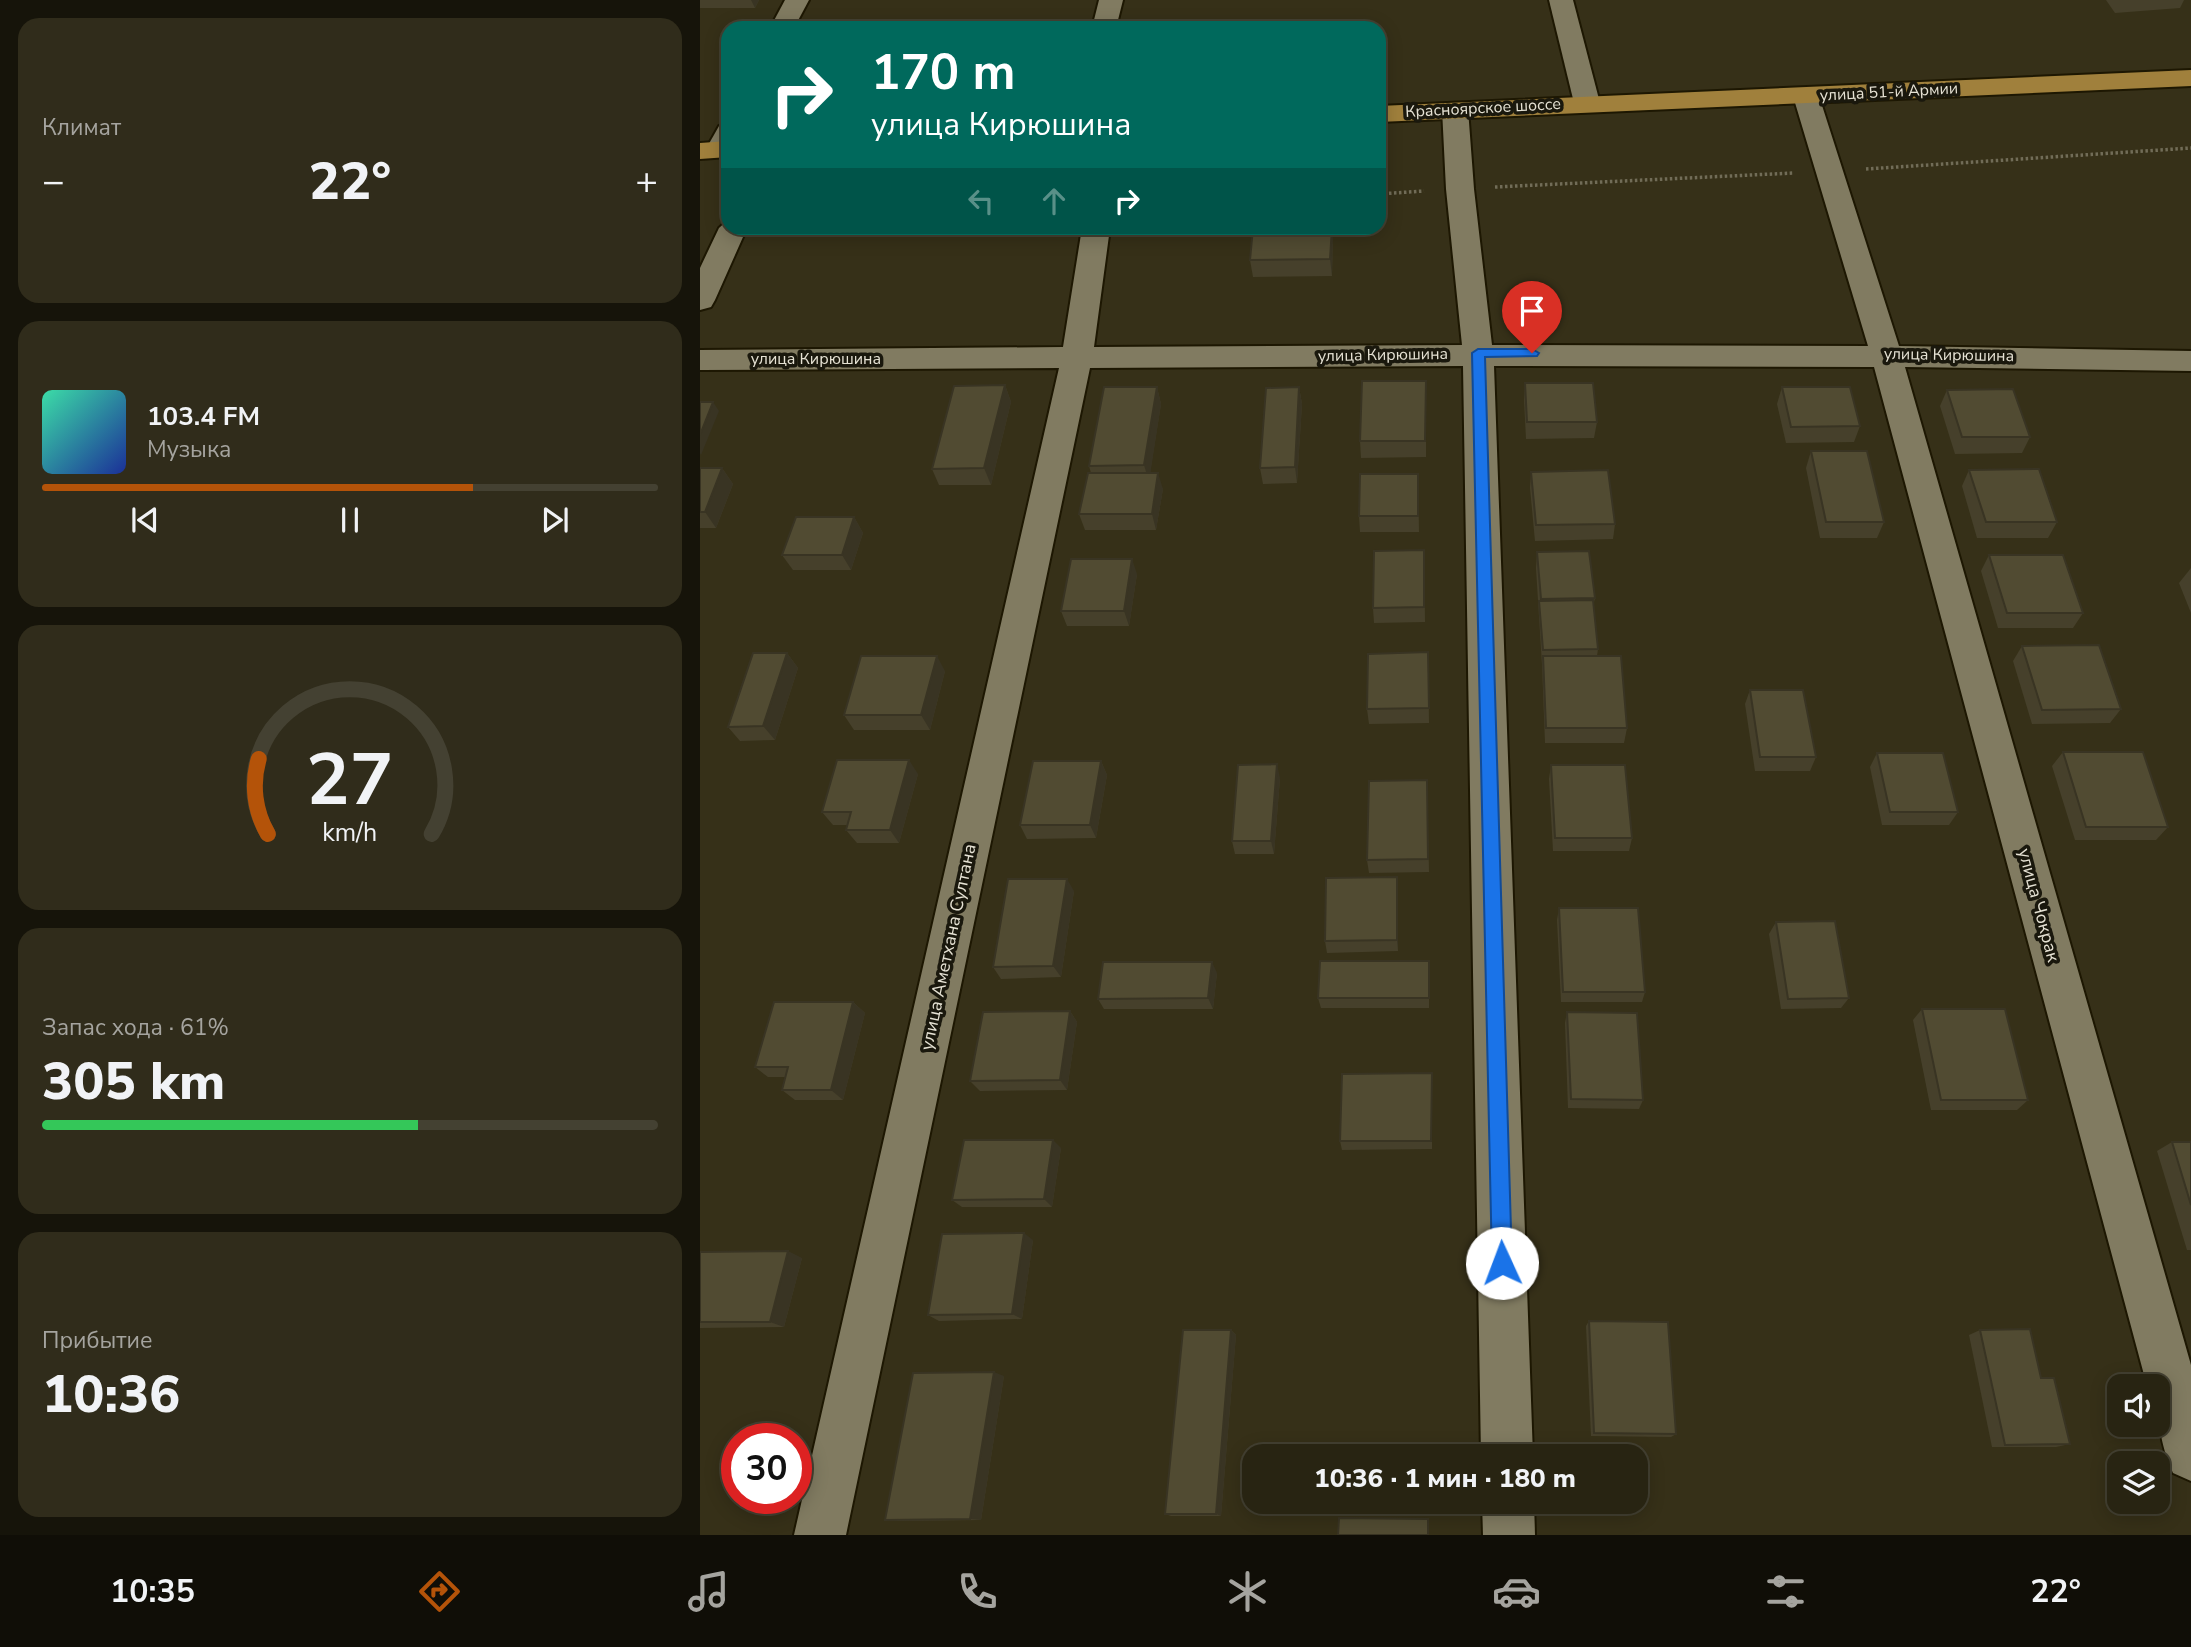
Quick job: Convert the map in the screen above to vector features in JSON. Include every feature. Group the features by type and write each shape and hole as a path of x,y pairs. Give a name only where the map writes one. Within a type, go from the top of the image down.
{"main road":[{"name":"улица 51-й Армии","path":"1587,103 2191,78"},
{"name":"Красноярское шоссе","path":"1386,114 1587,103"}],"street":[{"path":"786,21 797,0"},
{"path":"1106,21 1111,0"},
{"path":"1561,0 1587,103"},
{"name":"улица Чокрак","path":"1806,96 1886,354 2191,1455"},
{"path":"1455,110 1460,189 1478,353 1507,1444"},
{"path":"700,300 730,235"},
{"name":"улица Аметхана Султана","path":"820,1535 1077,358 1095,235"},
{"name":"улица Кирюшина","path":"700,360 1478,353 1886,354 2191,360"},
{"path":"1508,1514 1509,1535"}],"path":[{"path":"1386,194 1829,171 2191,148"}],"building":[{"path":"1252,235 1332,235 1330,259 1250,260"},
{"path":"1362,381 1426,381 1425,441 1360,441"},
{"path":"1525,383 1593,383 1597,422 1527,422"},
{"path":"1005,385 984,468 932,469 954,386"},
{"path":"1104,387 1157,387 1144,465 1089,466"},
{"path":"1299,387 1295,467 1260,468 1266,388"},
{"path":"1782,387 1850,387 1860,426 1791,427"},
{"path":"2013,389 2030,437 1962,437 1947,390"},
{"path":"700,402 713,402 700,435"},
{"path":"1811,451 1867,451 1884,522 1826,522"},
{"path":"700,468 722,468 705,512 700,512"},
{"path":"2039,469 2057,522 1986,522 1969,470"},
{"path":"1608,470 1615,524 1536,525 1531,472"},
{"path":"1088,473 1158,473 1152,514 1079,514"},
{"path":"1360,474 1418,474 1418,516 1359,516"},
{"path":"796,517 854,517 842,555 782,555"},
{"path":"1424,550 1424,607 1373,608 1374,551"},
{"path":"1589,551 1595,598 1541,599 1537,552"},
{"path":"1989,555 2063,555 2083,613 2007,613"},
{"path":"1071,559 1132,559 1124,611 1061,611"},
{"path":"1593,600 1598,649 1543,650 1539,601"},
{"path":"2099,645 2121,709 2042,710 2022,646"},
{"path":"1428,652 1429,708 1367,709 1368,654"},
{"path":"753,653 787,653 763,726 728,727"},
{"path":"861,656 937,656 921,715 844,715"},
{"path":"1543,656 1621,656 1627,728 1546,728"},
{"path":"1750,690 1803,690 1816,757 1760,757"},
{"path":"2063,752 2143,752 2168,827 2086,827"},
{"path":"1877,753 1943,753 1958,812 1890,812"},
{"path":"837,760 909,760 890,830 846,830 851,812 822,812"},
{"path":"1033,761 1101,761 1090,825 1020,825"},
{"path":"1277,764 1271,841 1232,841 1238,765"},
{"path":"1551,765 1625,765 1632,838 1555,838"},
{"path":"1427,780 1428,859 1367,860 1369,781"},
{"path":"1397,877 1397,940 1325,941 1326,878"},
{"path":"1008,879 1067,879 1053,966 993,967"},
{"path":"1559,908 1638,908 1645,992 1563,992"},
{"path":"1835,921 1849,998 1788,999 1776,922"},
{"path":"1320,961 1429,961 1429,998 1318,998"},
{"path":"1103,962 1212,962 1208,998 1098,999"},
{"path":"774,1002 853,1002 831,1090 782,1090 788,1067 755,1067"},
{"path":"1922,1009 2005,1009 2028,1100 1941,1100"},
{"path":"1070,1011 1060,1080 970,1081 983,1012"},
{"path":"1567,1012 1637,1013 1643,1100 1571,1099"},
{"path":"1432,1073 1431,1141 1340,1141 1342,1074"},
{"path":"964,1140 1053,1140 1044,1199 952,1200"},
{"path":"2172,1142 2191,1142 2191,1205"},
{"path":"1024,1233 1012,1314 928,1315 942,1234"},
{"path":"788,1251 770,1322 700,1322 700,1252"},
{"path":"1589,1321 1668,1322 1676,1434 1594,1433"},
{"path":"2030,1329 2041,1378 2054,1378 2070,1444 2005,1445 1980,1330"},
{"path":"1183,1330 1231,1330 1216,1514 1165,1514"},
{"path":"994,1372 970,1519 885,1520 913,1373"},
{"path":"1339,1518 1428,1519 1428,1535 1338,1535"}],"route":[{"path":"1502,1263 1478,353 1532,353"}]}
